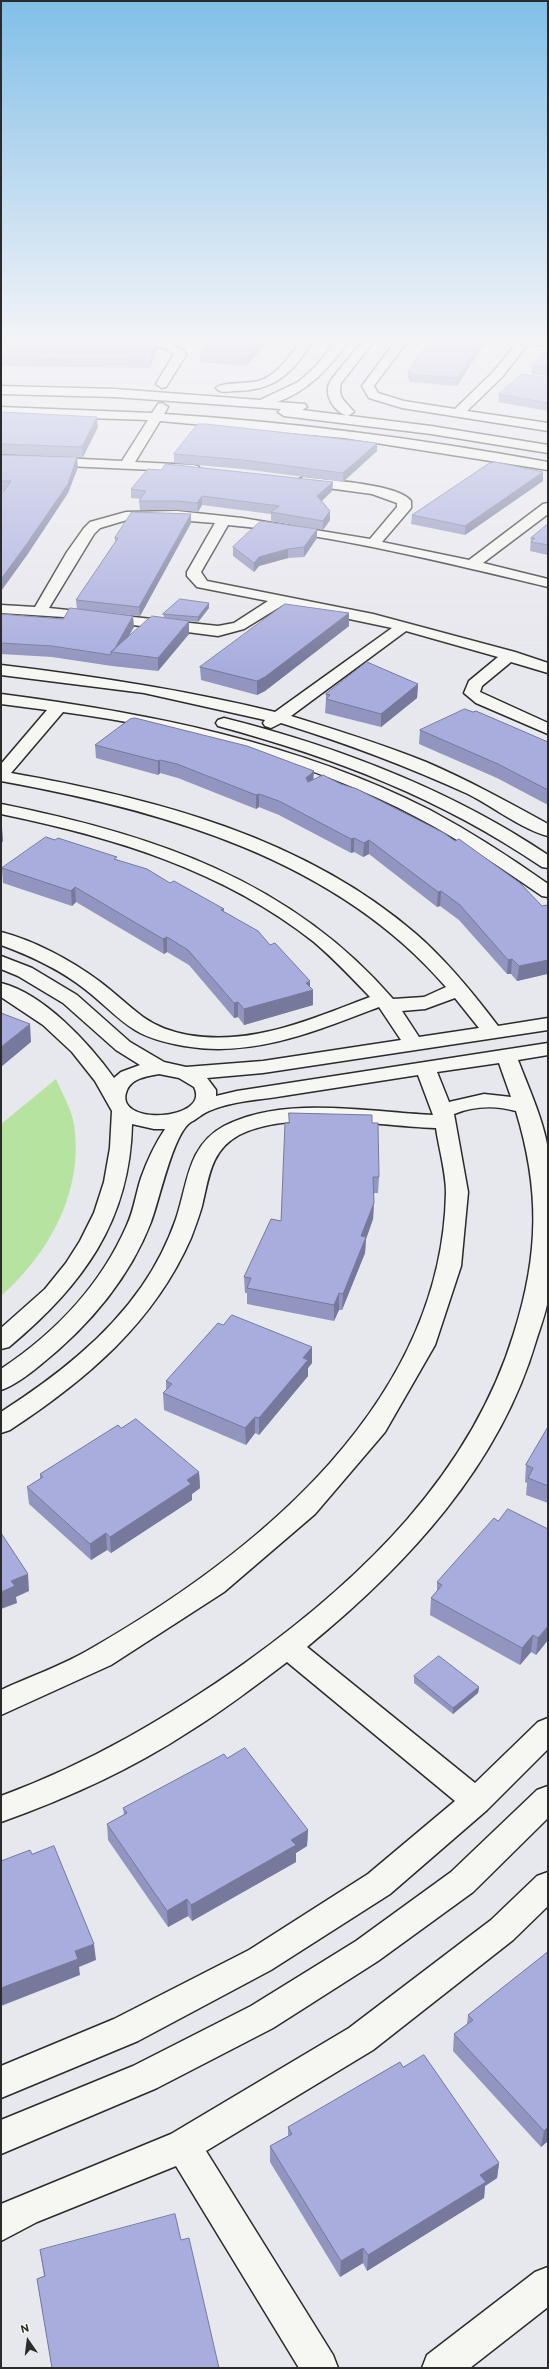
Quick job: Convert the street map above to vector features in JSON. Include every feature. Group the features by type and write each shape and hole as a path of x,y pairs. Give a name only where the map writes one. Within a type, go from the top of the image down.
{"street":[{"path":"127,464 136,450"},
{"path":"445,450 548,466"},
{"path":"1,459 127,464 209,470"},
{"path":"291,479 387,493 401,498 404,501 404,508 373,544"},
{"path":"473,564 548,507"},
{"path":"40,611 89,530 95,524 119,516 134,514 223,521 373,544 473,564 548,583"},
{"path":"223,521 194,572 196,581 211,587 282,599 404,626 548,668"},
{"path":"1,609 40,611 218,631 239,626 282,599"},
{"path":"258,732 404,626"},
{"path":"510,656 475,684 472,693 482,700 548,729"},
{"path":"1,670 69,677 140,687 209,700 279,717 342,736 405,759 466,786 548,831"},
{"path":"1,687 110,700 203,718 258,732 346,760 429,794 507,836 548,862"},
{"path":"1,699 132,717 202,732 271,751 336,774 400,801 460,832 516,868 548,892"},
{"path":"1,775 59,706"},
{"path":"1,775 69,787 136,802 200,822 260,846 318,874 370,907 417,945 458,987 493,1033"},
{"path":"1,808 64,820 142,842 213,872 278,907 329,945 385,1002 413,1044"},
{"path":"1,938 42,955 78,975 138,1023 162,1035 192,1043 225,1045 258,1042 288,1034 385,1002 401,1006 429,1003 451,993 458,987"},
{"path":"1,962 25,972 70,999 123,1046 159,1068"},
{"path":"1,988 16,996 50,1020 93,1063 118,1103 137,1118 156,1122 237,1097 548,1049"},
{"path":"1,1341 32,1317 72,1273 100,1228 116,1184 121,1159 117,1087 123,1079 139,1071 159,1068 188,1073 257,1068 548,1024"},
{"path":"1,1809 42,1794 173,1727 288,1648 360,1589 420,1525 469,1460 504,1395 529,1332 542,1272 546,1214 540,1159 526,1107 506,1055"},
{"path":"1,1703 100,1657 214,1585 306,1507 376,1426 423,1345 449,1266 457,1192 445,1117 425,1068"},
{"path":"1,1381 56,1338 92,1301 120,1262 139,1224 162,1151 190,1112 204,1100 205,1092 202,1085 188,1073"},
{"path":"445,1117 454,1106 482,1100 497,1100 526,1107"},
{"path":"1,1424 38,1400 82,1366 120,1330 149,1292 172,1255 187,1218 200,1163 212,1146 230,1132 254,1122 282,1116 445,1117"},
{"path":"288,1648 476,1801"},
{"path":"1,2082 126,2030 260,1960 379,1884 476,1801 548,1730"},
{"path":"1,2136 145,2077 262,2017 368,1951 462,1882 548,1799"},
{"path":"1,2222 25,2210 183,2146 361,2039 502,1930 548,1886"},
{"path":"183,2146 320,2368"},
{"path":"440,2368 548,2285"}],"green space":[{"path":"56,1079 73,1119 76,1150 74,1174 68,1197 59,1220 48,1241 34,1261 1,1296 1,1124"}],"building":[{"path":"178,450 370,450 343,473 243,460 174,454"},
{"path":"1,455 77,457 68,484 1,579 1,495 11,481 1,481"},
{"path":"495,462 543,472 465,526 412,515 488,464"},
{"path":"166,464 333,482 317,496 330,511 323,521 271,512 279,506 202,496 197,503 177,501 139,501 146,491 131,489 148,469 161,470"},
{"path":"132,512 191,514 139,607 76,600 118,538 115,538"},
{"path":"261,521 317,529 304,547 288,549 259,557 254,563 233,547"},
{"path":"548,524 548,545 531,542 535,538 531,538"},
{"path":"180,599 209,603 198,617 163,614"},
{"path":"285,604 349,613 265,677 257,681 200,667"},
{"path":"70,608 133,616 114,650 111,652 111,655 52,646 1,643 1,614 63,619"},
{"path":"152,616 189,621 158,658 111,652"},
{"path":"367,662 418,684 381,714 326,699 330,695 326,694"},
{"path":"465,709 473,712 476,711 548,742 548,790 498,764 420,730"},
{"path":"135,718 247,746 314,771 306,778 308,782 323,775 341,784 357,789 444,833 455,841 459,839 520,883 542,906 548,906 548,960 519,966 512,959 508,960 460,905 441,891 438,892 369,840 364,843 354,838 351,839 279,801 259,794 256,795 177,764 160,760 158,761 95,745 130,719"},
{"path":"46,837 55,840 58,838 117,857 114,859 147,869 170,883 174,881 224,909 221,910 258,931 270,945 275,943 310,981 306,983 313,990 244,1009 238,1002 234,1003 188,950 167,937 163,939 75,887 71,891 2,868"},
{"path":"1,1013 30,1024 1,1047"},
{"path":"289,1113 372,1115 372,1123 378,1123 379,1177 373,1177 374,1203 361,1236 366,1237 343,1294 339,1293 334,1305 247,1288 251,1278 244,1277 271,1219 281,1221 285,1123 289,1123"},
{"path":"232,1315 312,1347 303,1358 308,1360 259,1418 255,1417 245,1428 163,1393 172,1384 166,1381 218,1323 223,1325"},
{"path":"136,1419 199,1472 187,1480 191,1484 110,1537 106,1533 90,1544 27,1487 43,1477 40,1474 118,1425 121,1428"},
{"path":"548,1427 548,1486 528,1478 533,1468 526,1465"},
{"path":"508,1509 548,1529 548,1626 538,1638 533,1635 522,1648 431,1598 442,1585 437,1582 494,1518 498,1521"},
{"path":"1,1533 28,1574 11,1581 15,1586 1,1592"},
{"path":"439,1656 479,1687 453,1708 414,1676"},
{"path":"245,1748 308,1830 291,1840 296,1845 191,1905 187,1899 167,1911 107,1824 127,1813 123,1808 224,1754 227,1758"},
{"path":"54,1846 94,1944 75,1951 78,1959 1,1988 1,1861 30,1850 32,1854"},
{"path":"548,1952 548,2127 544,2131 454,2034 473,2020 468,2015"},
{"path":"424,2055 499,2163 480,2175 486,2182 368,2255 363,2248 341,2261 270,2146 292,2134 288,2127 400,2062 403,2067"},
{"path":"175,2214 181,2240 189,2238 219,2368 52,2368 37,2279 45,2276 40,2250"}]}
